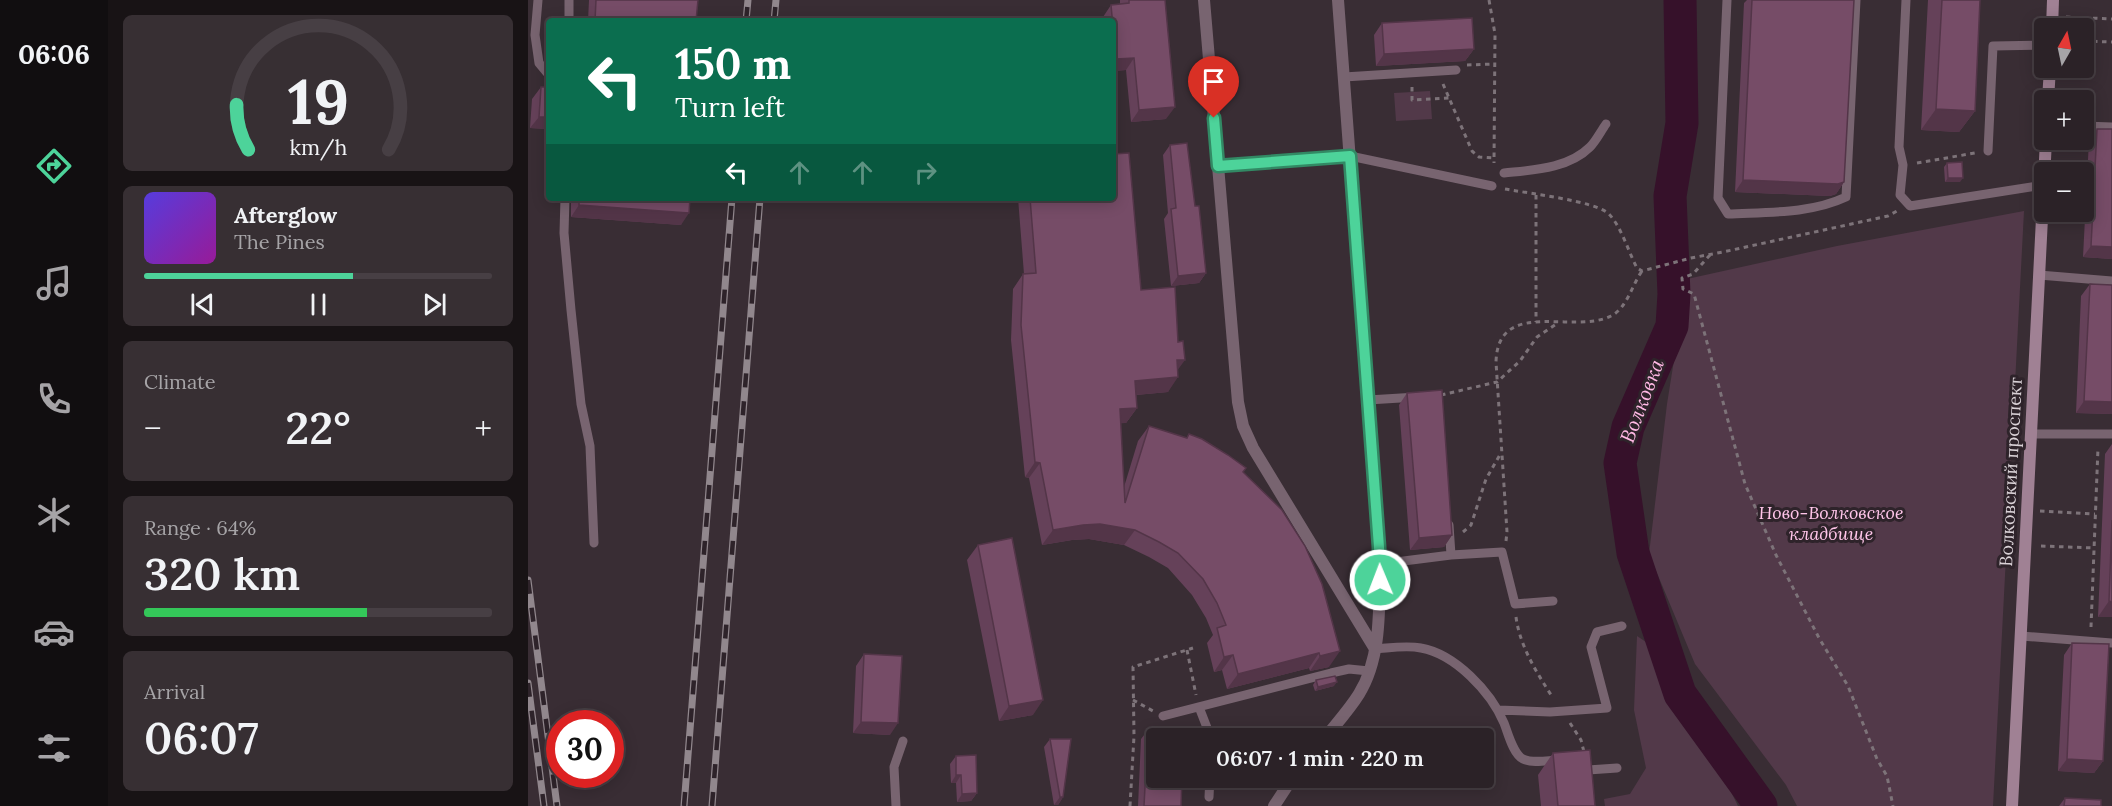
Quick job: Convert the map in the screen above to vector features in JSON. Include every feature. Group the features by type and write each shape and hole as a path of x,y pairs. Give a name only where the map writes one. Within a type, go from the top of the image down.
{"street":[{"path":"1204,0 1243,426 1253,448 1375,649"},
{"path":"1333,728 1360,693 1369,671 1375,649 1380,564 1338,0"},
{"path":"2052,18 2053,0"},
{"name":"Волковский проспект","path":"2012,806 2042,222"},
{"path":"1274,806 1286,788"}],"lane":[{"path":"538,0 535,34 539,63 546,71"},
{"path":"569,0 569,18"},
{"path":"1727,0 1718,198 1728,214 1791,211 1830,204 1846,197 1856,0"},
{"path":"1906,0 1899,147 1903,165 1900,195 1910,206 2034,187"},
{"path":"1988,151 1993,46 2034,45"},
{"path":"1344,77 1456,70"},
{"path":"1504,173 1543,169 1572,159 1590,147 1606,124"},
{"path":"2094,126 2112,126"},
{"path":"1218,166 1350,156 1492,186"},
{"path":"565,201 564,233 571,310 581,404 590,446 594,543"},
{"path":"2039,275 2112,281"},
{"path":"1368,400 1441,395"},
{"path":"2031,434 2112,434"},
{"path":"1448,509 1451,555"},
{"path":"1380,564 1451,555 1502,552 1515,604 1553,601"},
{"path":"1498,710 1561,711 1607,708 1591,647 1598,632 1622,626"},
{"path":"2021,636 2112,644"},
{"path":"1375,649 1423,648 1442,656 1473,679 1498,710 1515,750 1522,758 1531,761 1572,759"},
{"path":"1163,716 1349,669 1369,671"},
{"path":"1199,707 1207,728"},
{"path":"896,806 894,767 903,741"},
{"path":"1588,770 1617,768"},
{"path":"1209,788 1209,797"}],"path":[{"path":"1488,1 1495,34 1492,186 1595,206 1608,213 1618,227 1637,268 1642,271"},
{"path":"2065,16 2112,19"},
{"path":"2094,41 2112,42"},
{"path":"1456,70 1467,64 1495,64"},
{"path":"1438,71 1472,151 1479,157 1494,158"},
{"path":"1411,73 1412,100 1449,98"},
{"path":"1903,165 1988,151"},
{"path":"1536,195 1536,323"},
{"path":"1502,552 1507,532 1496,353 1506,332 1516,325 1594,321 1610,316 1622,306 1642,271 1659,265 1888,216 1910,206"},
{"path":"1711,255 1693,274 1682,278 1683,288 1694,294 1745,484 1776,555 1819,638 1848,686 1877,759 1887,776 1893,806"},
{"path":"1441,395 1497,382 1520,361 1537,337 1560,322"},
{"path":"2090,642 2099,434"},
{"path":"1451,543 1471,525 1486,479 1502,452"},
{"path":"2040,511 2096,514"},
{"path":"2039,546 2094,548"},
{"path":"1515,604 1518,627 1529,660 1581,740 1588,770"},
{"path":"1130,806 1134,736 1132,667 1193,648"},
{"path":"1186,650 1199,707"},
{"path":"1133,700 1163,716"}],"green space":[{"path":"1430,91 1432,119 1396,121 1394,93"},
{"name":"Ново-Волковское кладбище","path":"2024,211 1993,806 1797,806 1786,785 1695,664 1649,554 1667,404 1687,279 1837,246"},
{"path":"1637,636 1670,658 1696,721 1738,806 1605,806 1604,799 1630,794 1646,768 1634,710"}],"building":[{"path":"596,0 698,0 696,18 595,18"},
{"path":"1129,0 1165,0 1175,107 1139,110 1134,58 1116,59 1116,18 1112,18 1111,5 1129,3"},
{"path":"1752,0 1854,0 1844,182 1838,184 1743,180"},
{"path":"1942,0 1980,0 1975,111 1936,109"},
{"path":"1472,18 1474,49 1384,54 1382,23"},
{"path":"541,87 546,87 546,117 539,117"},
{"path":"2097,129 2112,129 2112,247 2091,246"},
{"path":"1187,143 1195,206 1199,206 1206,273 1178,276 1171,209 1176,208 1170,145"},
{"path":"1129,153 1141,290 1175,287 1178,342 1183,341 1185,360 1177,360 1178,377 1135,381 1137,408 1120,409 1125,503 1149,426 1187,438 1189,434 1228,455 1246,468 1243,472 1282,510 1305,546 1322,584 1340,651 1320,656 1319,653 1238,674 1233,655 1224,657 1217,628 1226,625 1217,603 1203,579 1178,553 1135,530 1100,524 1053,530 1040,463 1035,462 1021,325 1023,274 1036,273 1030,201 1116,201 1116,154"},
{"path":"1962,162 1963,178 1948,178 1947,163"},
{"path":"579,201 690,201 689,213 579,205"},
{"path":"2090,284 2112,285 2112,402 2084,401"},
{"path":"1442,390 1452,535 1419,538 1407,393"},
{"path":"2112,520 2112,602 2109,601"},
{"path":"1012,538 1043,700 1009,706 978,545"},
{"path":"2072,643 2109,644 2103,761 2067,759"},
{"path":"864,654 902,656 898,723 861,722"},
{"path":"1335,676 1337,682 1318,687 1316,680"},
{"path":"1050,739 1071,739 1063,797 1060,797"},
{"path":"1590,750 1595,806 1558,806 1553,753"},
{"path":"976,755 977,793 962,794 961,775 956,775 956,756"},
{"path":"1146,768 1146,788 1182,788 1181,806 1144,806"},
{"path":"2065,798 2101,800 2101,806 2064,806"}],"waterway":[{"name":"Волковка","path":"1680,0 1682,123 1670,196 1674,294 1672,326 1628,427 1620,463 1633,553 1680,694 1761,806"}],"railway":[{"path":"746,18 748,0"},
{"path":"774,18 776,0"},
{"path":"684,806 732,201"},
{"path":"712,806 760,201"},
{"path":"528,580 557,806"},
{"path":"528,683 544,806"}],"route":[{"path":"1214,118 1218,166 1350,156 1380,580"}]}
